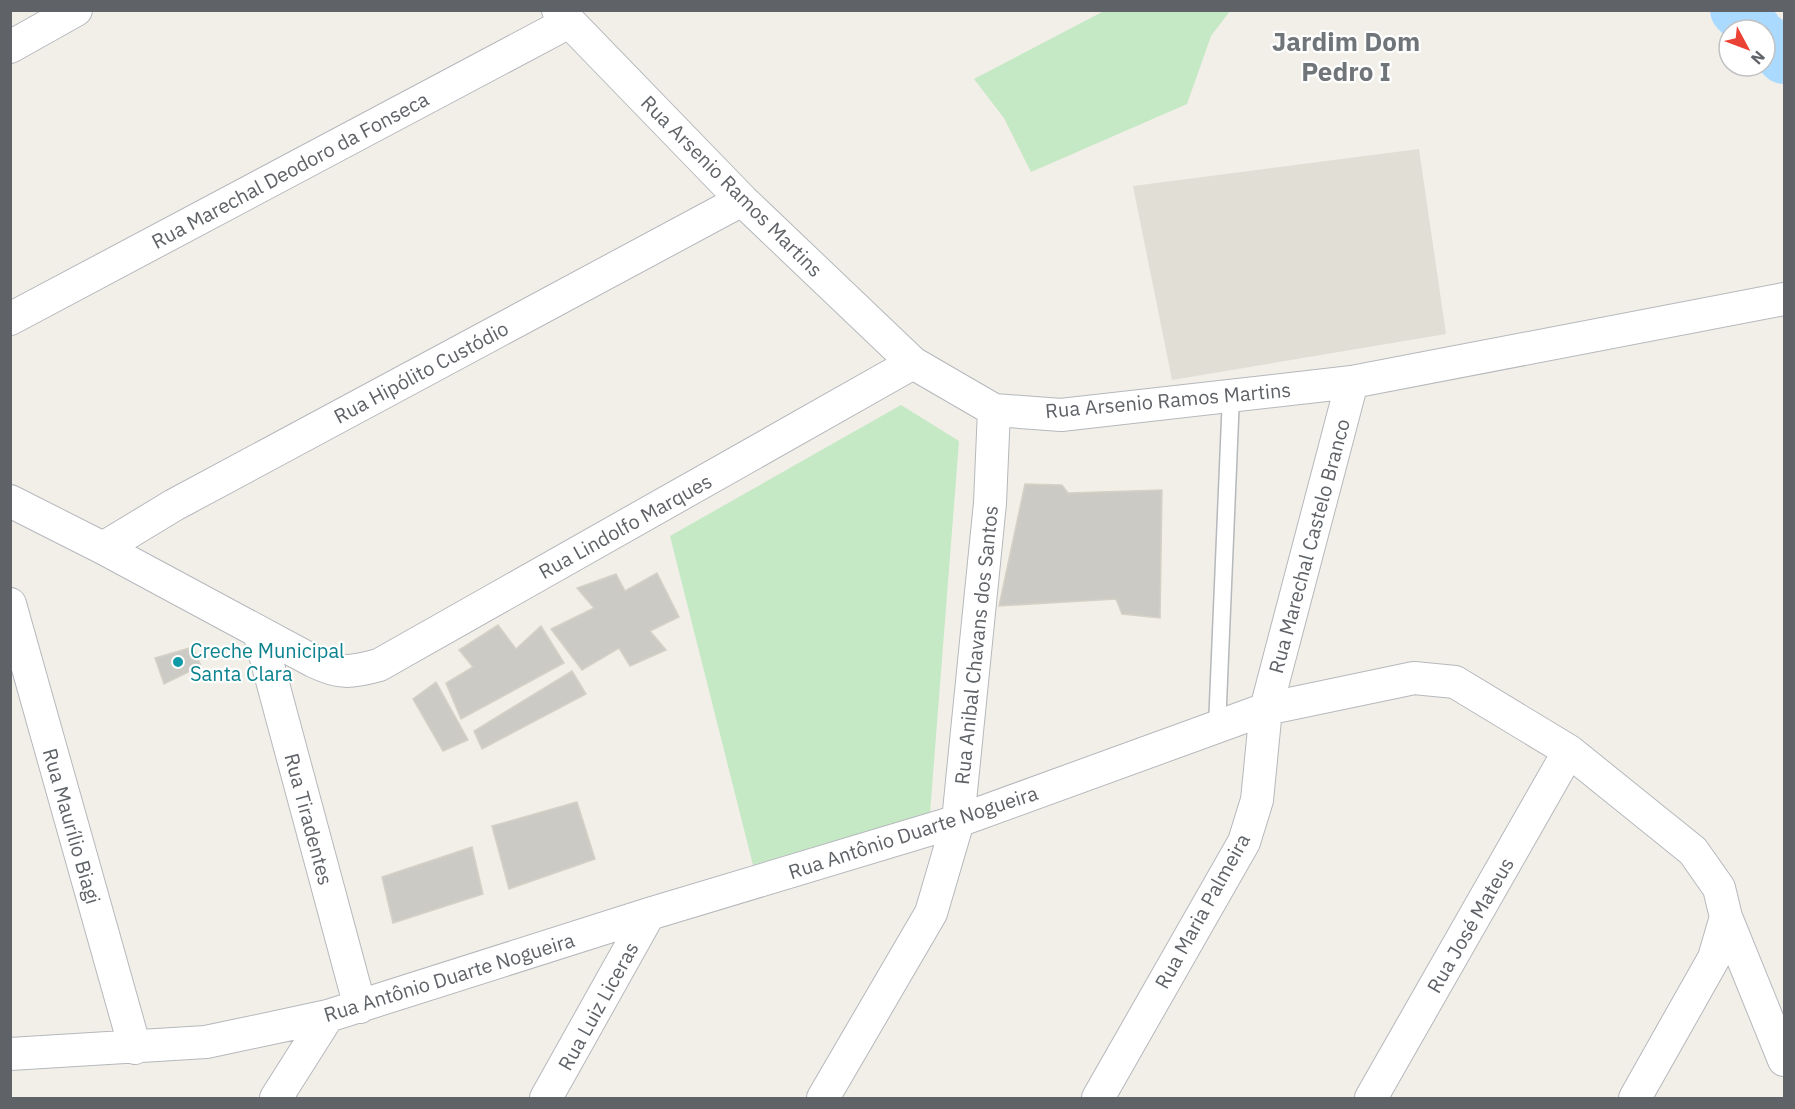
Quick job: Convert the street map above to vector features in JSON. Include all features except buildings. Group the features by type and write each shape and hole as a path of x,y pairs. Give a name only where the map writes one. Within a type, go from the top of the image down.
{"street":[{"path":"10,47 76,10"},
{"name":"Rua Arsenio Ramos Martins","path":"563,16 742,200 913,363 994,410 1061,415 1352,382 1785,299"},
{"name":"Rua Marechal Deodoro da Fonseca","path":"10,319 563,16"},
{"name":"Rua Hipólito Custódio","path":"103,548 174,505 742,200"},
{"name":"Rua Lindolfo Marques","path":"259,632 331,670 355,672 379,665 913,363"},
{"name":"Rua Marechal Castelo Branco","path":"1266,710 1352,382"},
{"name":"Rua Anibal Chavans dos Santos","path":"823,1098 931,913 958,821 990,503 994,410"},
{"path":"10,501 259,632"},
{"name":"Rua Maurílio Biagi","path":"10,604 135,1048"},
{"name":"Rua Tiradentes","path":"259,632 360,1007"},
{"name":"Rua Antônio Duarte Nogueira","path":"14,1060 206,1042 328,1016 649,914 958,821 1266,710 1414,678 1455,682 1569,751 1694,851 1719,888 1726,917 1785,1060"},
{"name":"Rua Maria Palmeira","path":"1098,1098 1244,842 1257,800 1266,710"},
{"name":"Rua José Mateus","path":"1371,1098 1569,751"},
{"name":"Rua Luiz Liceras","path":"546,1098 649,914"},
{"path":"1635,1098 1714,958 1726,917"},
{"path":"276,1098 328,1016"}],"lane":[{"path":"1217,727 1231,396"}],"shaded area":[{"path":"1419,149 1446,334 1172,380 1133,186"}],"green space":[{"path":"1104,11 1230,11 1211,36 1187,104 1031,172 1004,118 974,79"},
{"path":"901,405 959,441 930,813 753,865 670,536"}],"waterway":[{"path":"1736,10 1744,18"},
{"path":"1777,51 1784,58"}],"place":[{"name":"Creche Municipal Santa Clara","path":"178,662"}],"district":[{"name":"Jardim Dom Pedro I","path":"1346,56"}]}
